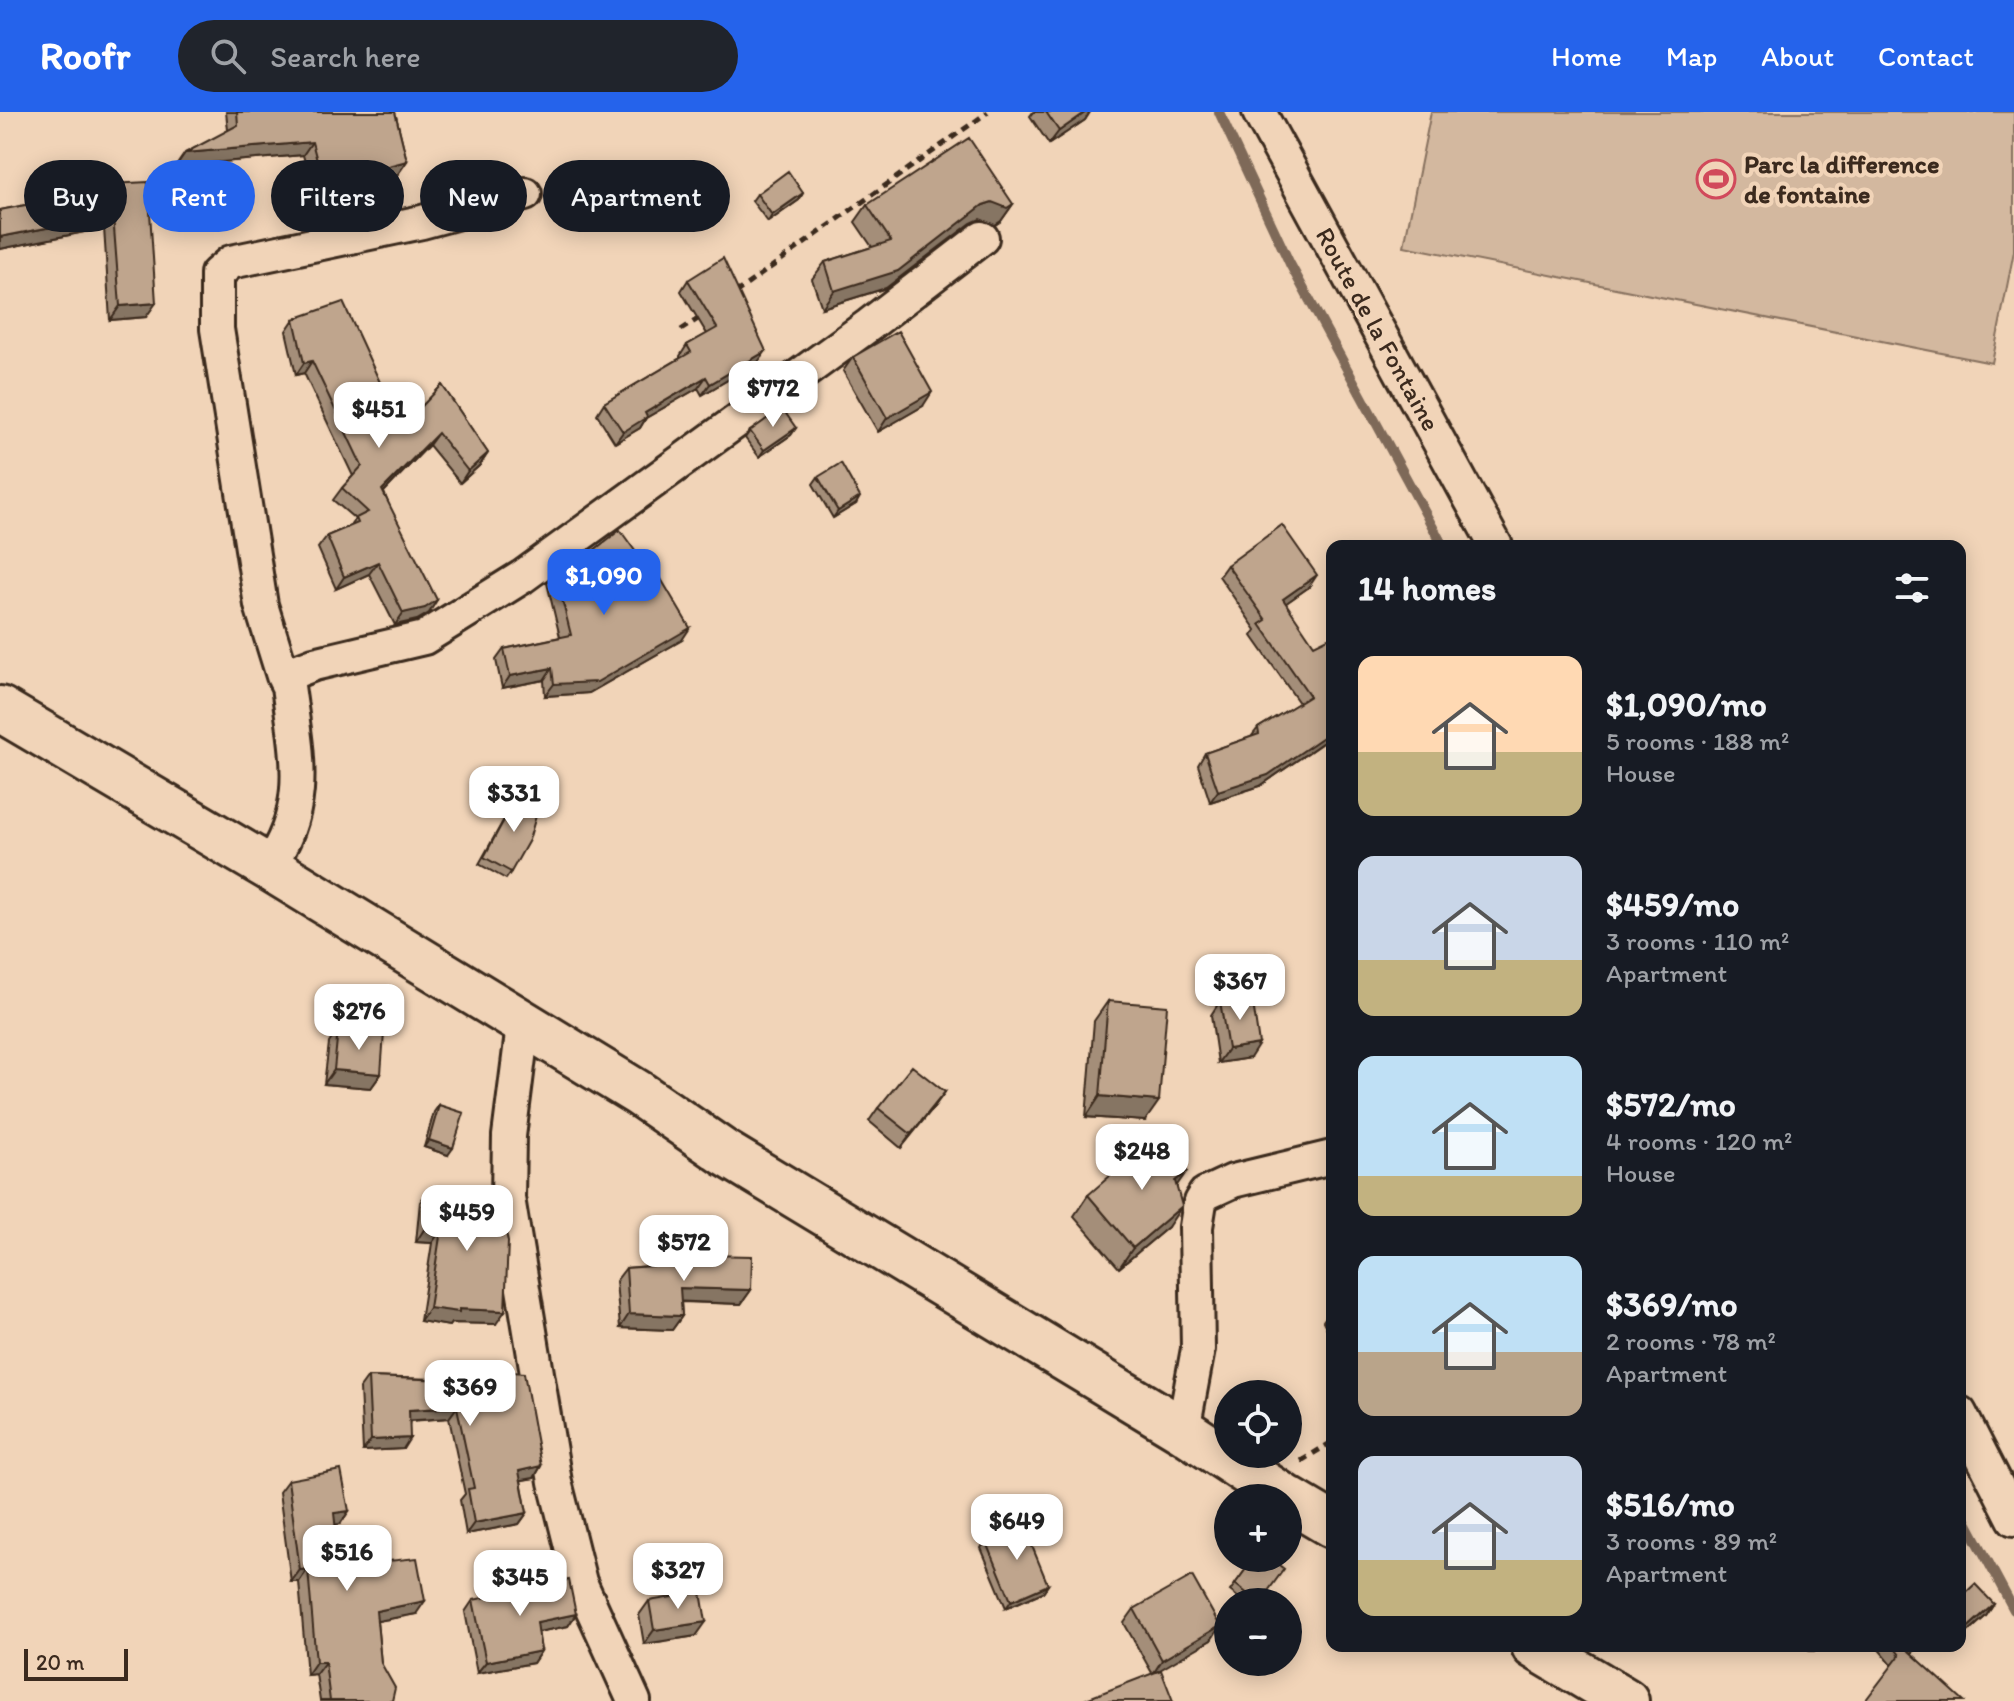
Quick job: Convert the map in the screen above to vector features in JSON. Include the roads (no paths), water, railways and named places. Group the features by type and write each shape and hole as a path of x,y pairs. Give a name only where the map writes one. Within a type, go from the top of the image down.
{"main road":[{"path":"0,709 268,867 1183,1430 1266,1484"},
{"path":"1302,1507 1326,1521"},
{"path":"1544,1652 1626,1701"}],"street":[{"name":"Route de la Fontaine","path":"1259,112 1493,540"},
{"path":"268,867 292,827 298,799 298,768 286,681 261,605 217,329 217,274 231,262 420,222"},
{"path":"286,681 314,664 424,638 522,577 869,325 982,238"},
{"path":"523,1026 509,1136 508,1198 555,1482 580,1582 634,1701"},
{"path":"1183,1430 1198,1349 1196,1215 1200,1202 1205,1194 1233,1181 1326,1158"},
{"path":"1966,1425 2014,1519"}],"waterway":[{"path":"1219,112 1290,264 1440,540"},
{"path":"1966,1520 2014,1610"}],"place":[{"name":"Parc la difference de fontaine","path":"1716,179"}]}
